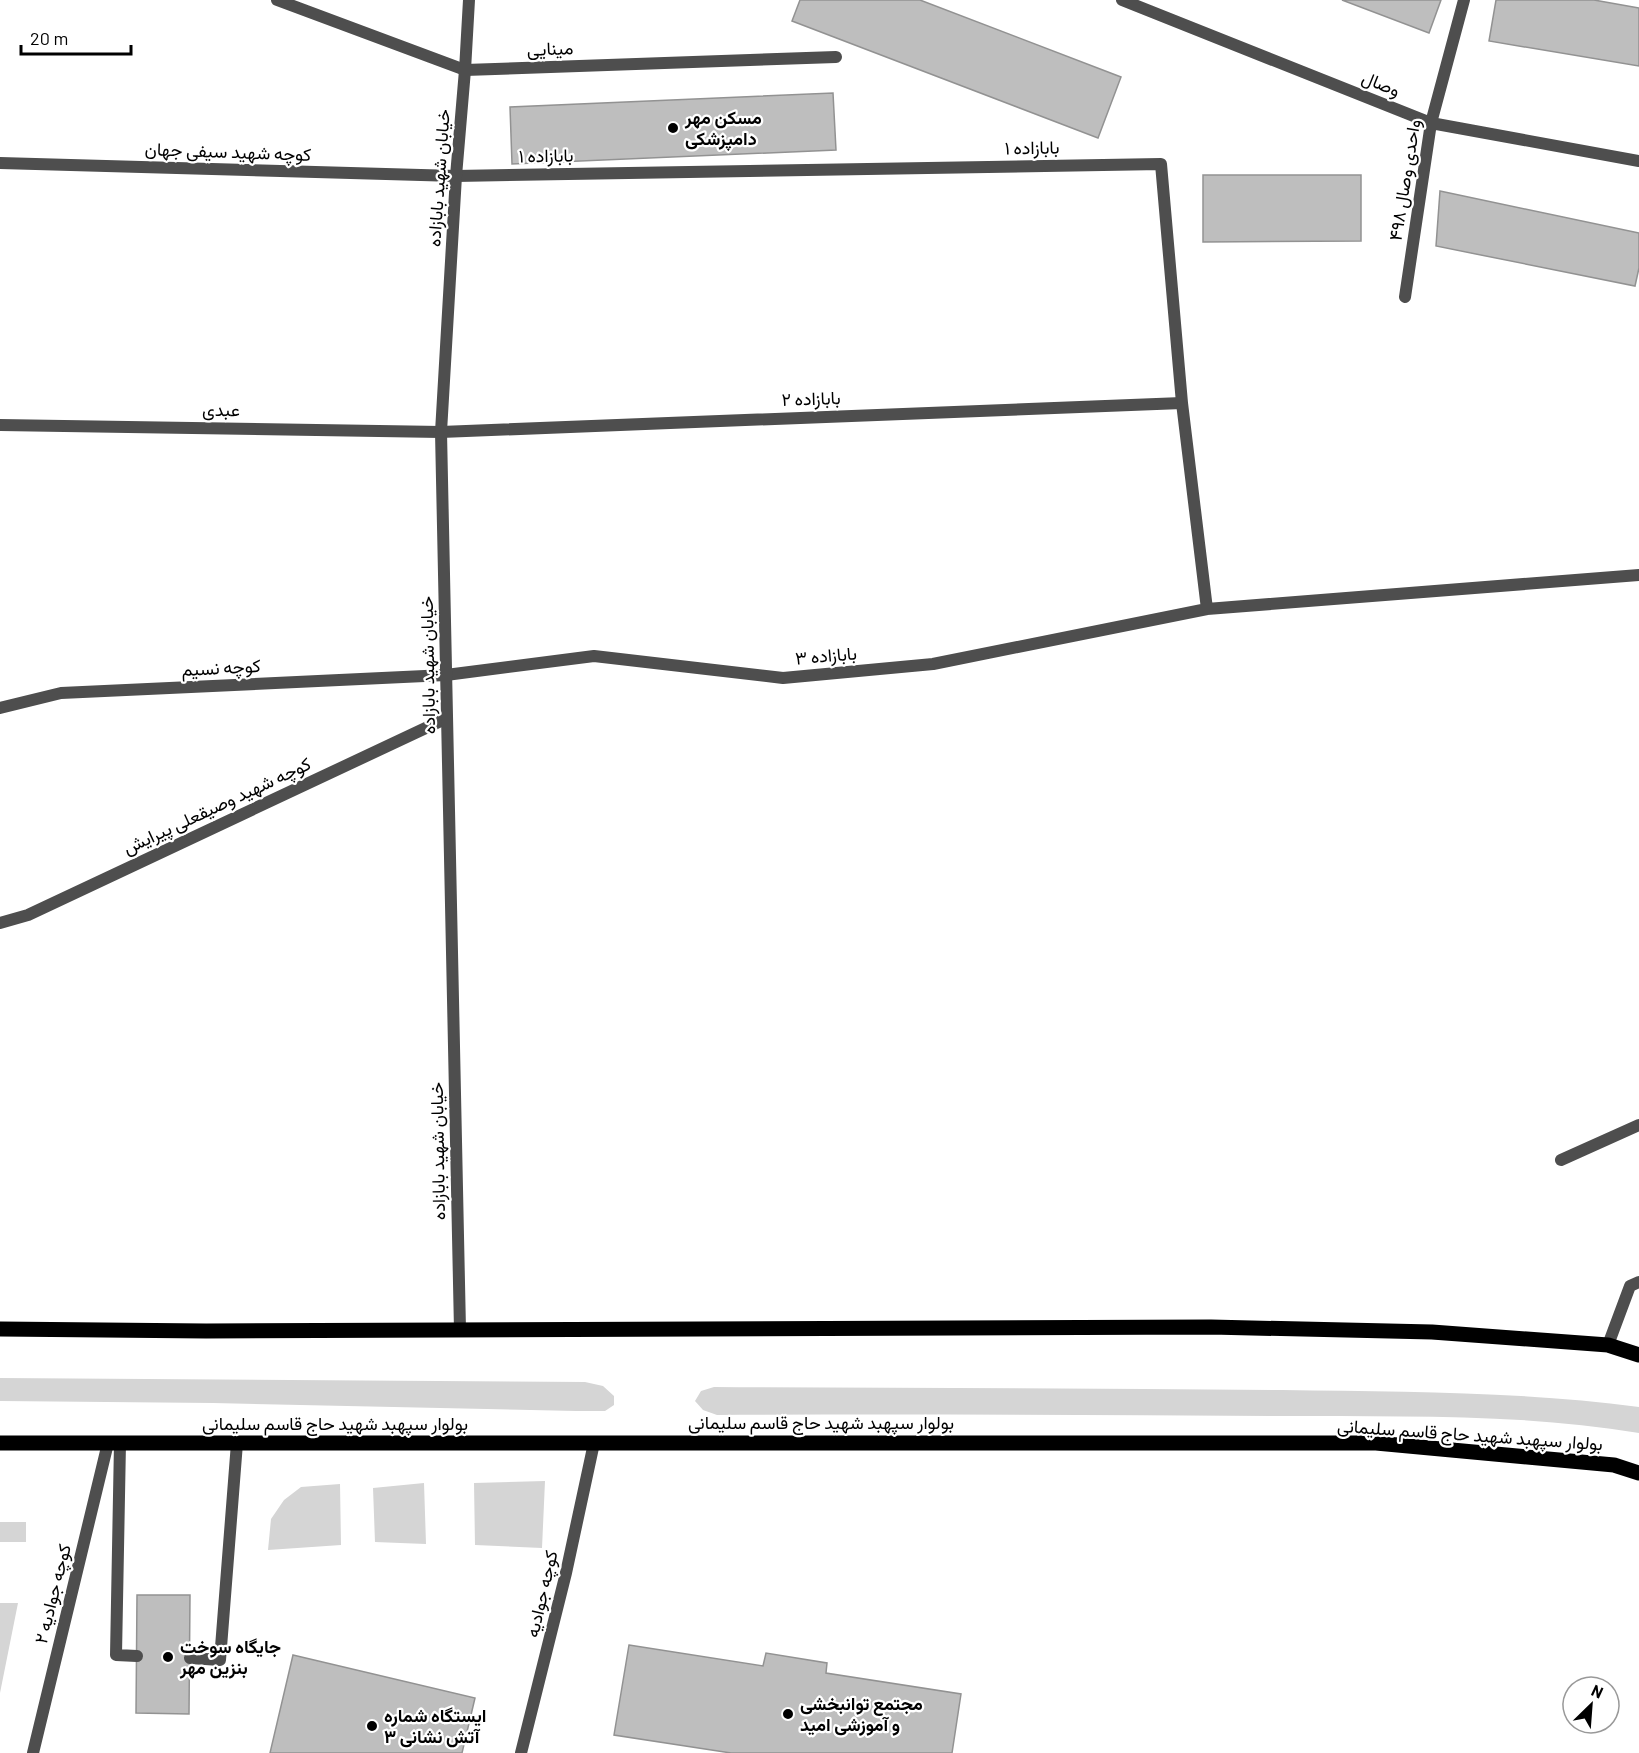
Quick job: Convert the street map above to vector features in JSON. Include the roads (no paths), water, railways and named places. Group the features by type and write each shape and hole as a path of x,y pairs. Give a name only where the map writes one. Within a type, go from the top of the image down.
{"main road":[{"path":"0,1329 206,1331 1222,1327 1432,1332 1608,1345 1639,1355"},
{"name":"بولوار سپهبد شهید حاج قاسم سلیمانی","path":"0,1443 1376,1443 1614,1465 1639,1473"}],"street":[{"name":"مینایی","path":"277,0 465,70 836,57"},
{"name":"خیابان شهید بابازاده","path":"460,1330 441,432 469,0"},
{"name":"وصال","path":"1122,0 1431,123 1639,161"},
{"name":"۴۹۸ واحدی وصال","path":"1405,297 1431,123 1464,0"},
{"name":"کوچه شهید سیفی جهان","path":"0,163 456,176"},
{"name":"بابازاده ۱","path":"456,176 1161,164 1182,403 1207,609"},
{"name":"بابازاده ۲","path":"441,432 1182,403"},
{"name":"عبدی","path":"0,425 441,432"},
{"name":"بابازاده ۳","path":"446,675 594,656 783,678 933,664 1207,609 1639,575"},
{"name":"کوچه نسیم","path":"0,708 61,693 446,675"},
{"name":"کوچه شهید وصیقعلی پیرایش","path":"0,923 39,910 447,718"},
{"path":"1561,1160 1639,1125"},
{"path":"1608,1345 1630,1286 1639,1282"},
{"path":"114,1443 116,1655 137,1656"},
{"name":"کوچه جوادیه ۲","path":"33,1753 114,1443"},
{"path":"190,1659 220,1660 237,1443"},
{"name":"کوچه جوادیه","path":"521,1753 566,1573 594,1443"}],"place":[{"name":"مسکن مهر دامپزشکی","path":"673,128"},
{"name":"جایگاه سوخت بنزین مهر","path":"168,1657"},
{"name":"مجتمع توانبخشی و آموزشی امید","path":"788,1714"},
{"name":"ایستگاه شماره ۳ آتش نشانی","path":"372,1726"}]}
